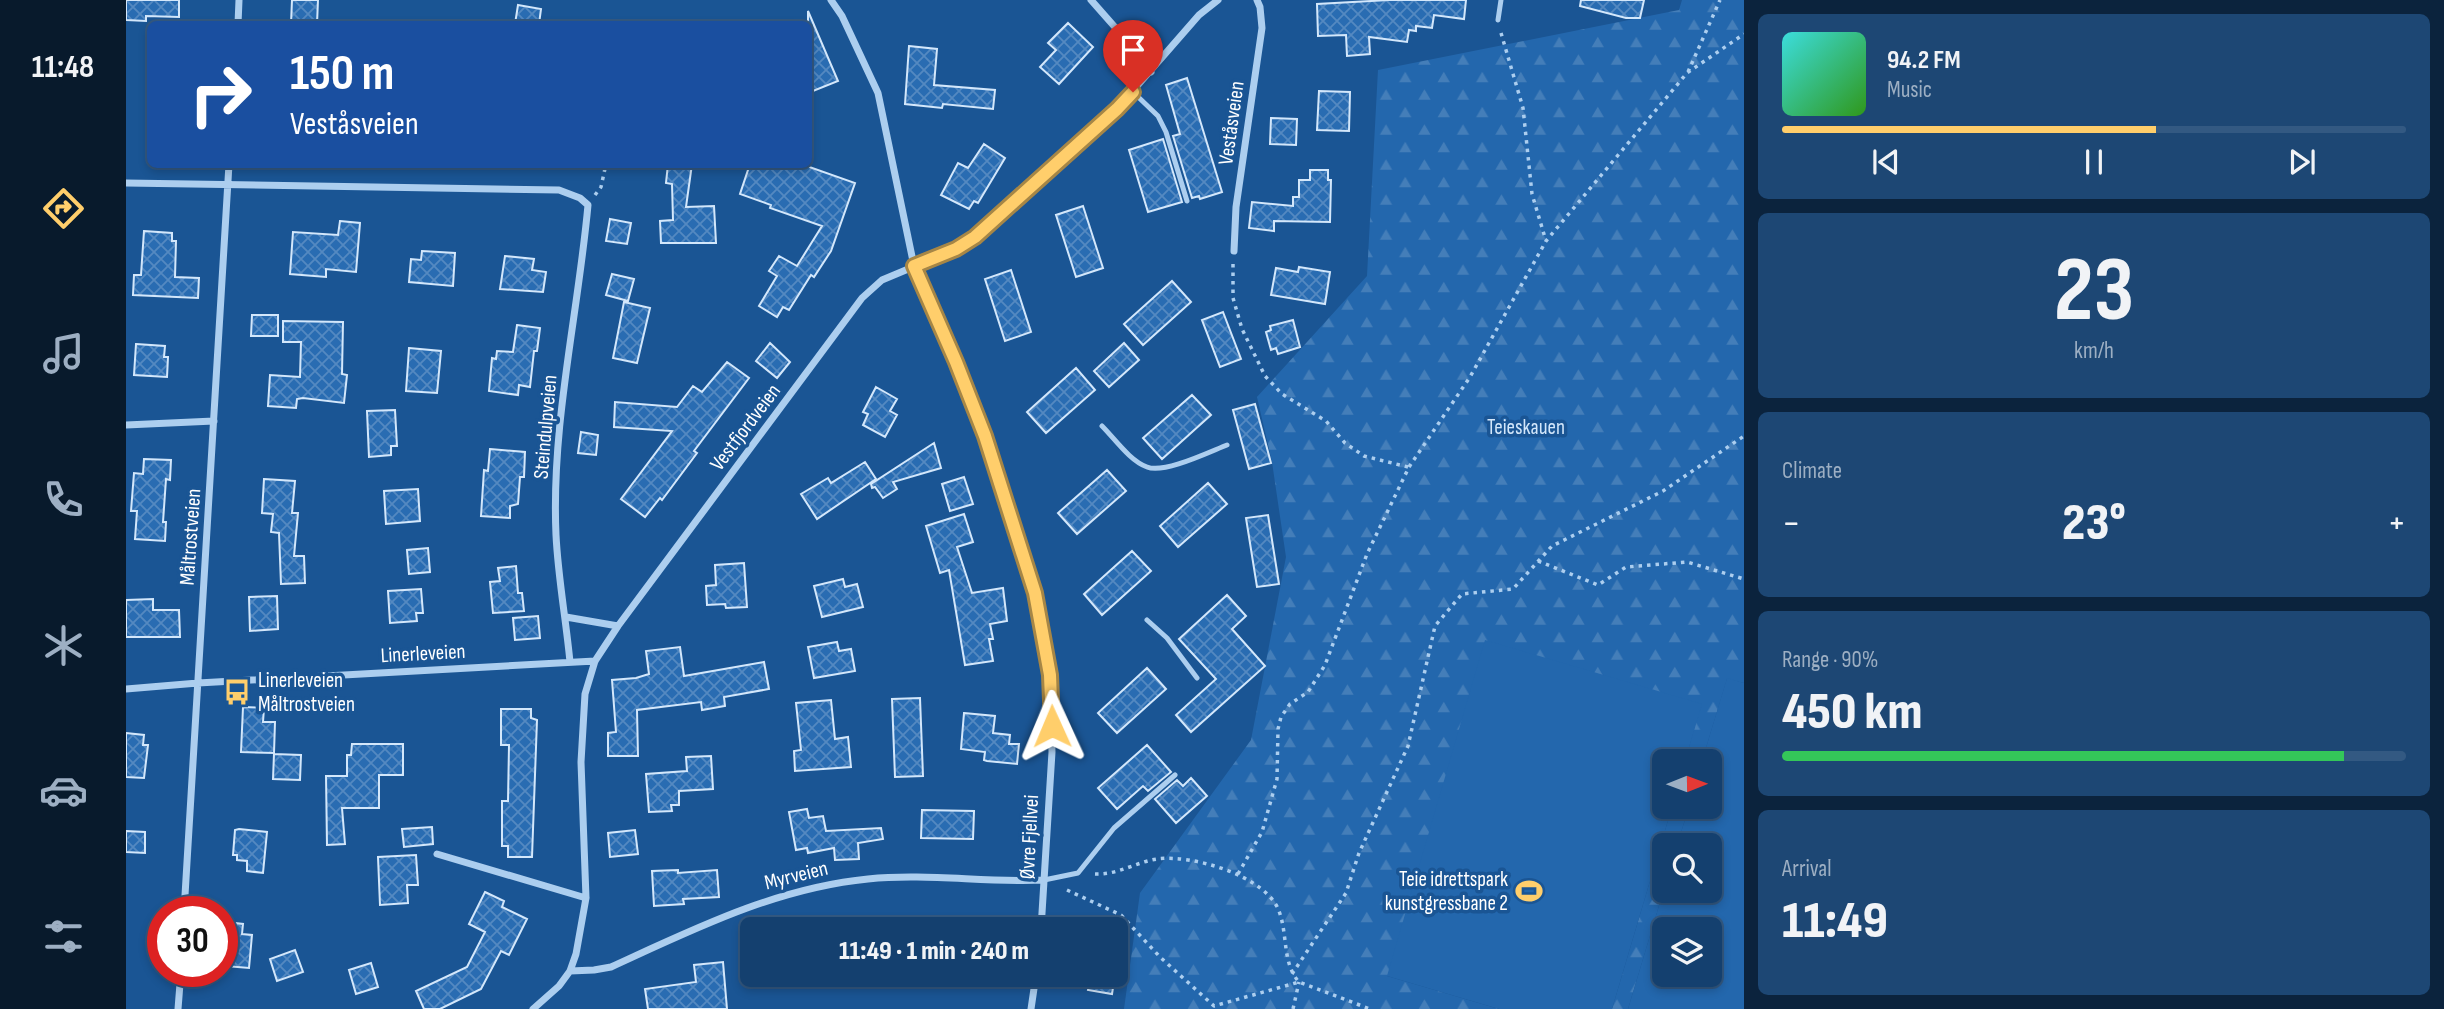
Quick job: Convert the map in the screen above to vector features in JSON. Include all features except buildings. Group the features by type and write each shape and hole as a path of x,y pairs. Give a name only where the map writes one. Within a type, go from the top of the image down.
{"street":[{"path":"238,21 239,0"},
{"path":"831,0 842,16 878,93 914,266 956,249 975,237 1117,109 1199,15 1218,0"},
{"path":"1091,0 1151,72"},
{"name":"Veståsveien","path":"1234,251 1236,207 1262,28 1257,0"},
{"name":"Måltrostveien","path":"185,896 229,168"},
{"path":"126,183 559,190 580,198 588,205"},
{"name":"Steindulpveien","path":"570,662 556,535 557,473 563,399 588,205"},
{"name":"Vestfjordveien","path":"533,1009 559,986 570,971 576,954 586,898 582,749 585,694 595,661 846,317 882,280 914,266"},
{"name":"Øvre Fjellvei","path":"914,266 985,436 1007,500 1041,620 1052,700 1052,752 1042,917"},
{"path":"126,425 214,421"},
{"path":"566,617 618,626"},
{"name":"Linerleveien","path":"126,689 198,682 595,661"},
{"path":"437,854 586,898"},
{"name":"Myrveien","path":"570,971 611,967 716,919 773,898 841,882 923,876 1044,880"},
{"path":"178,1009 180,987"},
{"path":"1031,1009 1034,987"}],"lane":[{"path":"1498,20 1501,0"},
{"path":"1133,92 1158,116 1166,132 1187,201"},
{"path":"1102,426 1135,459 1145,467 1155,469 1227,445"},
{"path":"1147,620 1167,638 1197,678"},
{"path":"1044,880 1078,873 1114,828 1175,775"}],"path":[{"path":"1238,874 1262,832 1277,779 1278,729 1281,718 1290,704 1308,692 1325,665 1367,554 1409,467 1470,377 1546,242 1687,73 1720,0"},
{"path":"1498,20 1523,107 1532,194 1546,242"},
{"path":"1687,73 1744,34"},
{"path":"588,205 601,187 605,168"},
{"path":"1234,251 1233,298 1242,329 1265,376 1282,394 1326,421 1345,443 1364,456 1409,467"},
{"path":"1292,974 1346,893 1359,853 1408,746 1435,626 1462,594 1513,589 1552,546 1663,491 1744,436"},
{"path":"1538,561 1598,585 1626,567 1687,562 1744,579"},
{"path":"1078,873 1108,874 1161,858 1187,860 1238,874 1256,884 1279,910 1292,974 1299,982 1370,1009"},
{"path":"1044,880 1121,915 1160,957 1214,1006 1299,982"},
{"path":"1293,1009 1299,982"}],"green space":[{"name":"Teieskauen","path":"1682,0 1744,0 1744,683 1727,679 1706,749 1688,749 1701,704 1387,976 1499,1009 1124,1009 1140,893 1251,740 1286,557 1272,462 1257,397 1367,276 1378,70 1679,10"},
{"name":"Teie idrettspark kunstgressbane 2","path":"1485,640 1702,704 1689,749 1652,749 1652,819 1668,819 1664,833 1652,833 1652,874 1612,1009 1499,1009 1387,976"},
{"path":"1727,678 1744,683 1744,1009 1628,1009 1652,929 1652,987 1722,987 1722,917 1656,917 1660,903 1722,903 1722,833 1681,833 1685,819 1722,819 1722,749 1706,749"},
{"path":"1668,819 1685,819 1681,833 1664,833"},
{"path":"1652,874 1652,903 1660,903 1656,917 1652,917 1652,929 1628,1009 1612,1009"}],"place":[{"name":"Linerleveien Måltrostveien","path":"237,692"},
{"name":"Teie idrettspark kunstgressbane 2","path":"1529,891"}],"route":[{"path":"1052,726 1050,675 1035,593 985,436 914,266 956,249 975,237 1133,92"}]}
